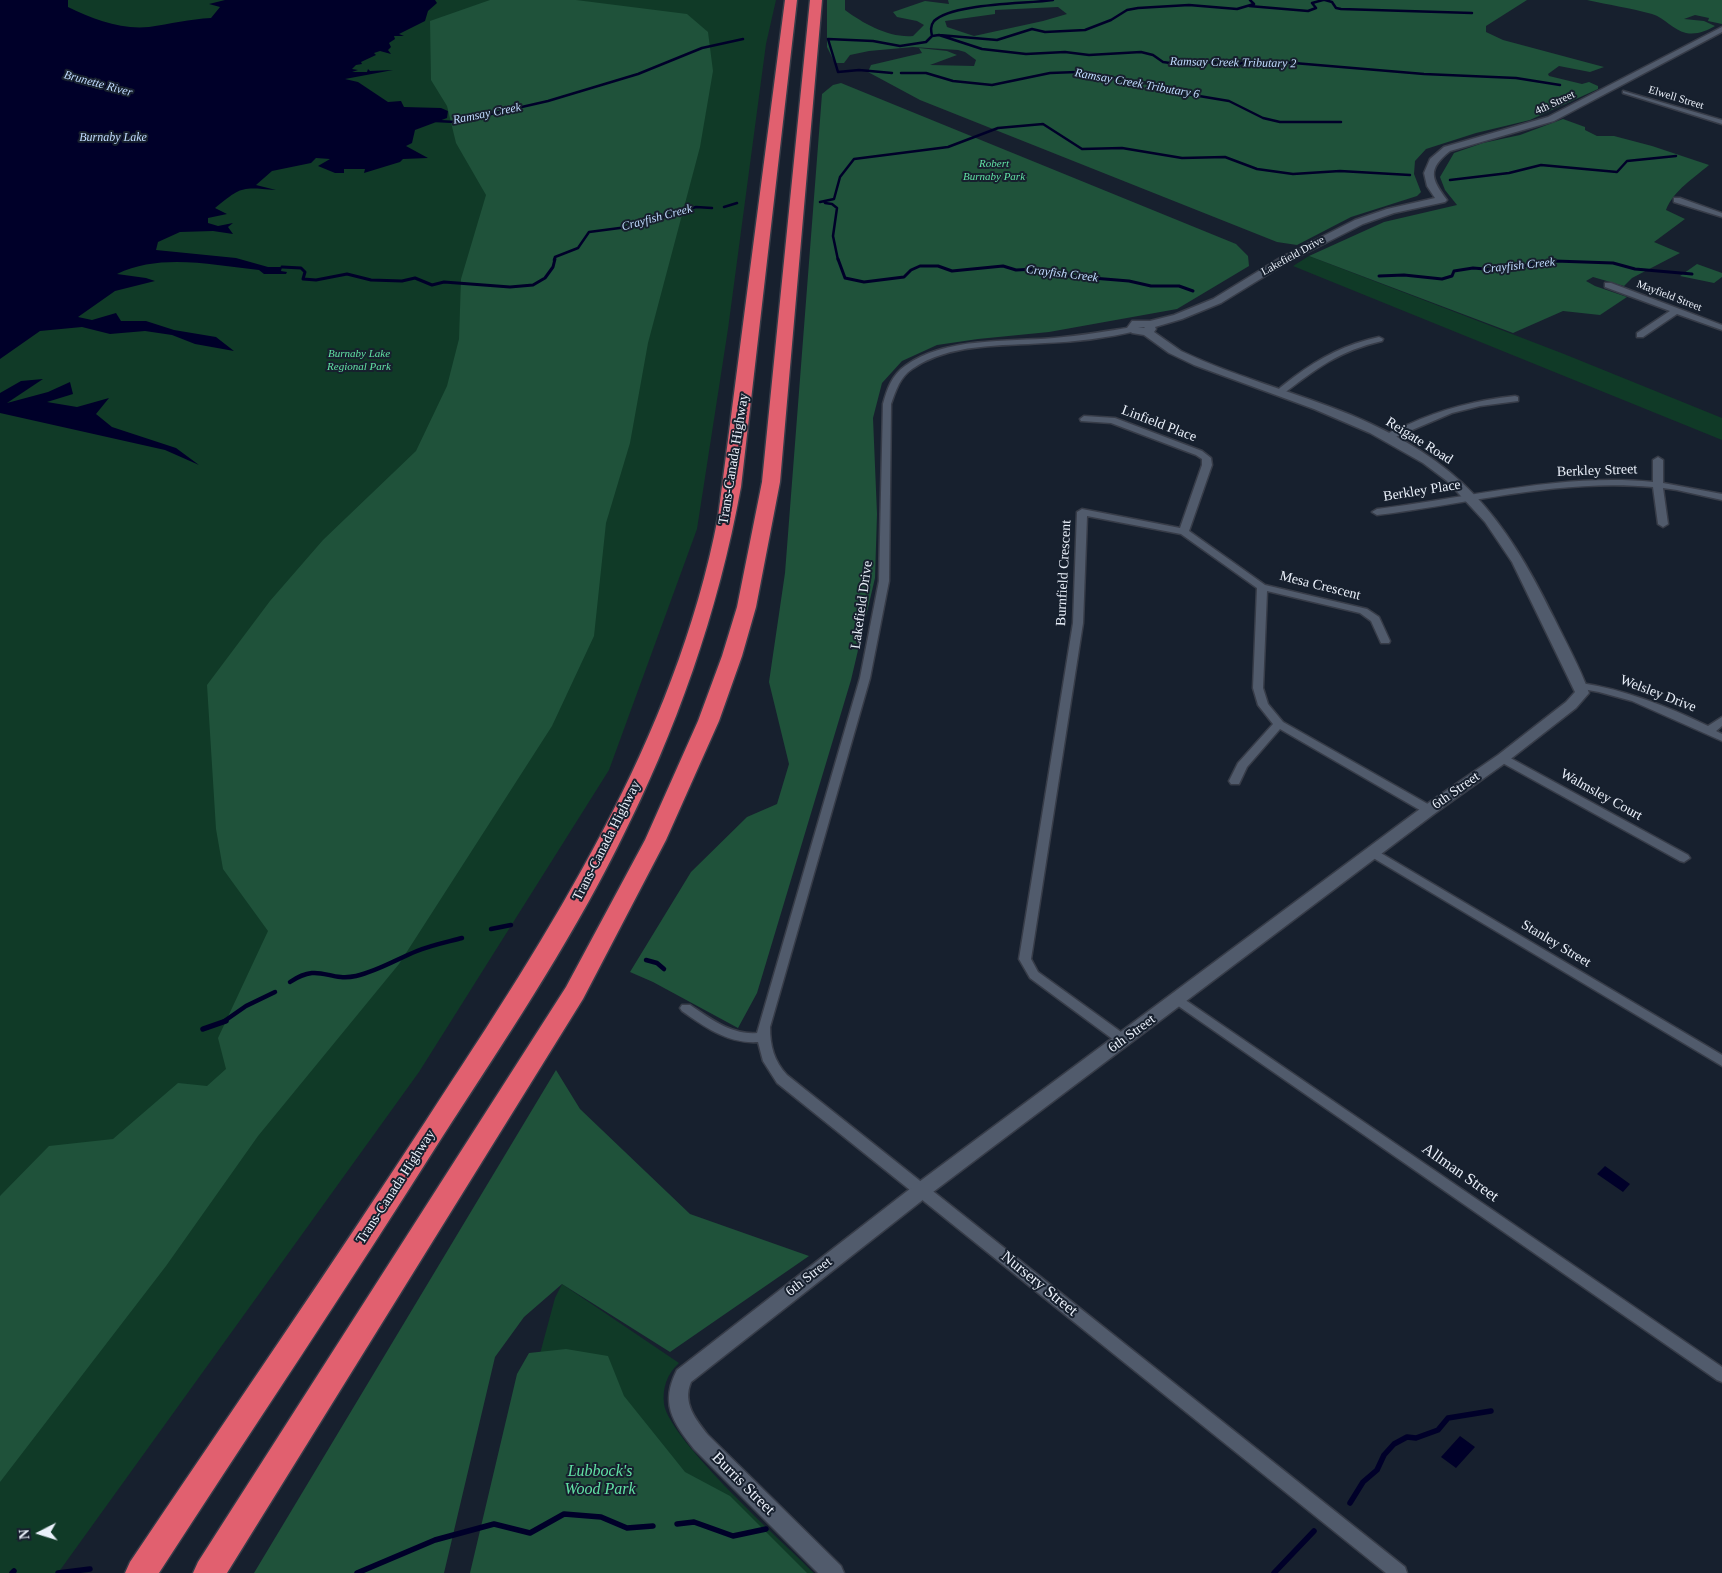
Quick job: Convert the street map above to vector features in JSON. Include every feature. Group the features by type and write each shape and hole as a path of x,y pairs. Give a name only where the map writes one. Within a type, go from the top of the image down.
{"highway":[{"name":"Trans-Canada Highway","path":"141,1573 385,1205 529,982 584,888 629,802 664,721 684,668 716,566 732,487 791,0"},
{"path":"210,1573 575,993 628,897 668,817 724,679 747,604 763,538 771,482 816,0"}],"street":[{"name":"4th Street","path":"1442,200 1429,183 1428,172 1434,159 1447,149 1551,119 1722,29"},
{"name":"Elwell Street","path":"1625,92 1722,122"},
{"name":"Lakefield Drive","path":"1148,328 1217,301 1284,260 1359,222 1391,211 1442,200"},
{"path":"1677,200 1722,215"},
{"name":"Mayfield Street","path":"1608,285 1722,328"},
{"path":"1640,335 1676,311"},
{"path":"1133,329 1148,328"},
{"name":"Reigate Road","path":"1148,328 1166,347 1195,362 1345,417 1388,437 1431,464 1471,497 1508,545 1581,686"},
{"name":"Lakefield Drive","path":"763,1038 764,1027 865,678 877,624 884,581 887,404 892,385 903,373 918,363 931,356 962,347 984,343 1067,339 1133,329"},
{"path":"1280,392 1337,351 1355,344 1378,339"},
{"path":"1388,437 1452,409 1485,402 1515,399"},
{"name":"Linfield Place","path":"1084,419 1112,420 1206,458 1207,465 1184,532"},
{"path":"1658,460 1663,524"},
{"name":"Berkley Street","path":"1471,497 1582,482 1617,481 1659,484 1722,497"},
{"name":"Berkley Place","path":"1377,512 1471,497"},
{"name":"Burnfield Crescent","path":"1123,1040 1034,975 1028,968 1025,954 1078,623 1082,512 1184,532 1262,587"},
{"path":"1262,587 1258,688 1263,705 1278,724 1430,810"},
{"name":"Mesa Crescent","path":"1262,587 1363,611 1375,619 1385,641"},
{"name":"Welsley Drive","path":"1581,686 1600,688 1644,703 1722,738"},
{"name":"6th Street","path":"680,1383 690,1371 922,1190 1430,810 1503,758 1576,701 1581,696 1581,686"},
{"path":"1709,731 1722,720"},
{"path":"1235,781 1242,766 1278,724"},
{"name":"Walmsley Court","path":"1503,758 1684,858"},
{"name":"Stanley Street","path":"1374,853 1722,1061"},
{"name":"Allman Street","path":"1178,1000 1722,1375"},
{"path":"686,1008 736,1038 763,1038"},
{"name":"Nursery Street","path":"763,1038 770,1063 782,1078 1399,1573"},
{"name":"Burris Street","path":"680,1383 677,1396 680,1410 701,1442 833,1573"}],"green space":[{"name":"Burnaby Lake Regional Park","path":"0,0 776,0 766,44 728,329 697,529 609,770 419,1072 58,1573 0,1573"},
{"path":"490,0 576,0 687,14 708,32 713,71 700,147 648,343 630,443 606,523 594,636 552,726 399,964 258,1136 166,1266 0,1482 0,1196 49,1146 113,1139 178,1083 207,1086 226,1069 218,1038 268,931 223,869 216,829 207,685 270,601 323,540 416,451 447,386 459,339 461,279 486,195 456,143 447,106 431,80 430,21"},
{"path":"827,0 845,0 845,10 877,29 895,35 913,36 924,25 917,21 897,17 893,12 925,1 949,4 948,0 1527,0 1486,26 1486,32 1503,40 1604,67 1590,72 1559,66 1548,74 1549,76 1582,84 1589,82 1598,86 1598,89 1530,120 1476,133 1426,149 1415,161 1414,174 1421,192 1417,196 1351,217 1297,245 1277,242 920,100 868,72 871,65 922,53 919,48 947,51 957,55 930,65 974,66 976,60 965,52 913,47 869,51 850,55 844,63 835,63 827,47","holes":["1058,7 1067,14 974,36 947,27 945,21 995,14 995,10"]},
{"path":"1587,0 1722,0 1722,24 1708,21 1709,18 1695,15 1684,19 1704,21 1715,26 1701,32 1686,33 1652,14"},
{"name":"Robert Burnaby Park","path":"841,83 1236,244 1248,256 1249,266 1177,309 1049,332 937,345 902,361 882,383 873,418 877,514 875,578 851,680 757,993 738,1028 653,982 630,972 691,872 747,817 777,804 789,764 769,682 785,573 822,94 833,85"},
{"path":"1563,119 1585,127 1585,130 1597,136 1614,136 1652,146 1709,165 1679,190 1666,210 1685,219 1654,242 1680,253 1632,278 1624,286 1593,277 1586,281 1627,297 1600,315 1563,311 1513,333 1309,256 1384,222 1457,205 1445,190 1440,177 1454,153 1483,143 1520,135"},
{"path":"1309,256 1564,354 1722,418 1722,440 1293,266"},
{"path":"1697,264 1722,273 1722,277 1714,283 1680,276"},
{"path":"556,1070 580,1109 690,1214 809,1256 670,1352 562,1284 524,1317 495,1357 444,1573 254,1573"},
{"name":"Lubbock's Wood Park","path":"562,1284 679,1363 668,1377 664,1392 664,1404 671,1421 706,1466 754,1516 814,1573 481,1573 555,1298"},
{"name":"Lubbock's Wood Park","path":"566,1349 608,1356 624,1396 685,1472 730,1496 807,1573 470,1573 517,1374 529,1353"}],"water":[{"name":"Burnaby Lake","path":"0,0 68,0 68,7 107,23 128,27 149,27 211,18 220,7 209,4 225,0 435,0 437,3 428,11 425,21 399,34 404,36 394,36 395,39 389,43 391,47 388,50 391,54 380,51 374,53 376,55 361,62 362,64 356,65 352,69 358,70 352,72 367,72 368,69 370,71 393,70 345,79 358,82 388,102 401,101 404,107 441,108 448,111 447,118 415,130 412,143 406,146 428,158 403,159 400,162 364,173 365,169 344,169 344,173 335,173 318,166 330,159 316,158 311,163 272,171 256,185 276,190 256,188 237,192 215,208 227,214 208,218 208,223 218,226 233,223 228,227 233,234 213,231 180,232 158,242 156,250 236,258 268,267 282,267 281,271 287,272 286,274 264,274 259,270 186,262 151,264 117,274 155,281 115,291 78,317 92,320 116,313 121,321 146,321 174,330 216,337 234,351 195,344 172,335 145,331 110,334 82,327 40,331 0,359"},
{"path":"43,379 7,403 48,392 70,382 73,394 47,402 77,407 109,398 96,414 112,427 176,448 199,465 165,450 0,413 0,393 21,381"},
{"path":"1605,1166 1630,1184 1623,1192 1597,1174"},
{"path":"1460,1436 1475,1447 1456,1468 1441,1457"}],"waterway":[{"path":"932,36 931,27 934,21 943,15 956,11 990,5 1053,0"},
{"name":"Ramsay Creek","path":"939,35 997,40 1032,29 1045,32 1085,30 1111,20 1127,10 1138,8 1189,5 1237,9 1254,4 1250,0"},
{"path":"1249,6 1308,11 1316,8 1312,3 1323,0"},
{"path":"1325,0 1332,2 1336,8 1341,9 1472,13"},
{"name":"Ramsay Creek","path":"932,36 939,35"},
{"name":"Ramsay Creek Tributary 2","path":"939,35 982,49 1026,54 1065,52 1089,55 1141,52 1153,55 1163,62 1184,65 1206,62 1238,64 1253,61 1282,62 1424,74 1516,78 1560,85"},
{"name":"Ramsay Creek","path":"892,73 859,70 838,72 828,39 873,41 900,46 926,42 932,36"},
{"name":"Ramsay Creek","path":"436,121 456,122 548,101 638,74 702,48 743,39"},
{"name":"Ramsay Creek Tributary 6","path":"901,73 926,73 953,81 992,85 1050,73 1077,72 1146,83 1187,94 1229,101 1263,118 1280,122 1341,122"},
{"path":"820,202 834,199 840,177 854,159 948,147 998,128 1043,124 1082,149 1122,148 1182,158 1225,157 1257,169 1293,174 1340,171 1410,175"},
{"path":"1450,180 1509,173 1541,165 1617,172 1627,161 1676,156"},
{"name":"Crayfish Creek","path":"724,207 737,203"},
{"name":"Crayfish Creek","path":"825,203 832,204 837,208 833,236 838,260"},
{"name":"Crayfish Creek","path":"554,260 555,257 578,248 589,232 635,226 696,207 712,208"},
{"name":"Crayfish Creek","path":"282,267 301,268 305,272 303,279 316,280 347,274 371,280 402,281 415,278 432,285 444,282 510,287 533,285 545,278 553,267 555,259"},
{"name":"Crayfish Creek","path":"838,259 845,278 864,282 904,277 911,270 920,266 938,266 952,271 1003,266 1016,270 1037,269 1056,275 1129,281 1151,286 1179,286 1193,291"},
{"name":"Crayfish Creek","path":"1379,276 1404,275 1442,279 1452,276 1454,271 1473,268 1497,270 1555,261 1613,263 1635,269 1692,274"},
{"path":"491,929 511,925"},
{"path":"290,982 309,973 338,977 364,974 423,949 462,938"},
{"path":"646,960 657,963 664,969"},
{"path":"223,1022 246,1006 275,992"},
{"path":"203,1029 226,1021"},
{"path":"1350,1503 1363,1482 1377,1470 1384,1455 1394,1444 1407,1437 1416,1438 1438,1430 1448,1418 1491,1411"},
{"path":"357,1573 435,1540 494,1524 530,1533 564,1514 601,1517 627,1528 653,1526"},
{"path":"677,1524 694,1522 733,1536 766,1529"},
{"path":"1274,1573 1314,1531"},
{"path":"58,1573 90,1569"}],"water label":[{"name":"Brunette River","path":"98,84"}]}
